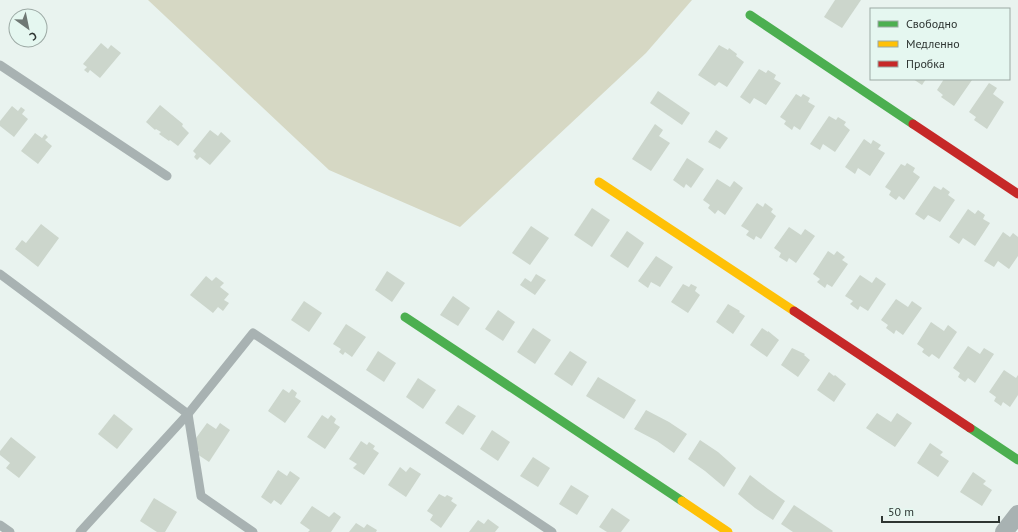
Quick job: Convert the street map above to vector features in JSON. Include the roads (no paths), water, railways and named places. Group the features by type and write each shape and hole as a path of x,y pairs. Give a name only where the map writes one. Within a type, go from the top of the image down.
{"street":[{"path":"750,15 1018,194"},
{"path":"599,182 1018,460"},
{"path":"405,317 728,532"},
{"path":"1004,532 1018,514"}],"lane":[{"path":"0,65 168,176"},
{"path":"0,274 188,414 201,496 253,532"},
{"path":"80,532 188,414 253,333 552,532"},
{"path":"0,525 10,532"}]}
